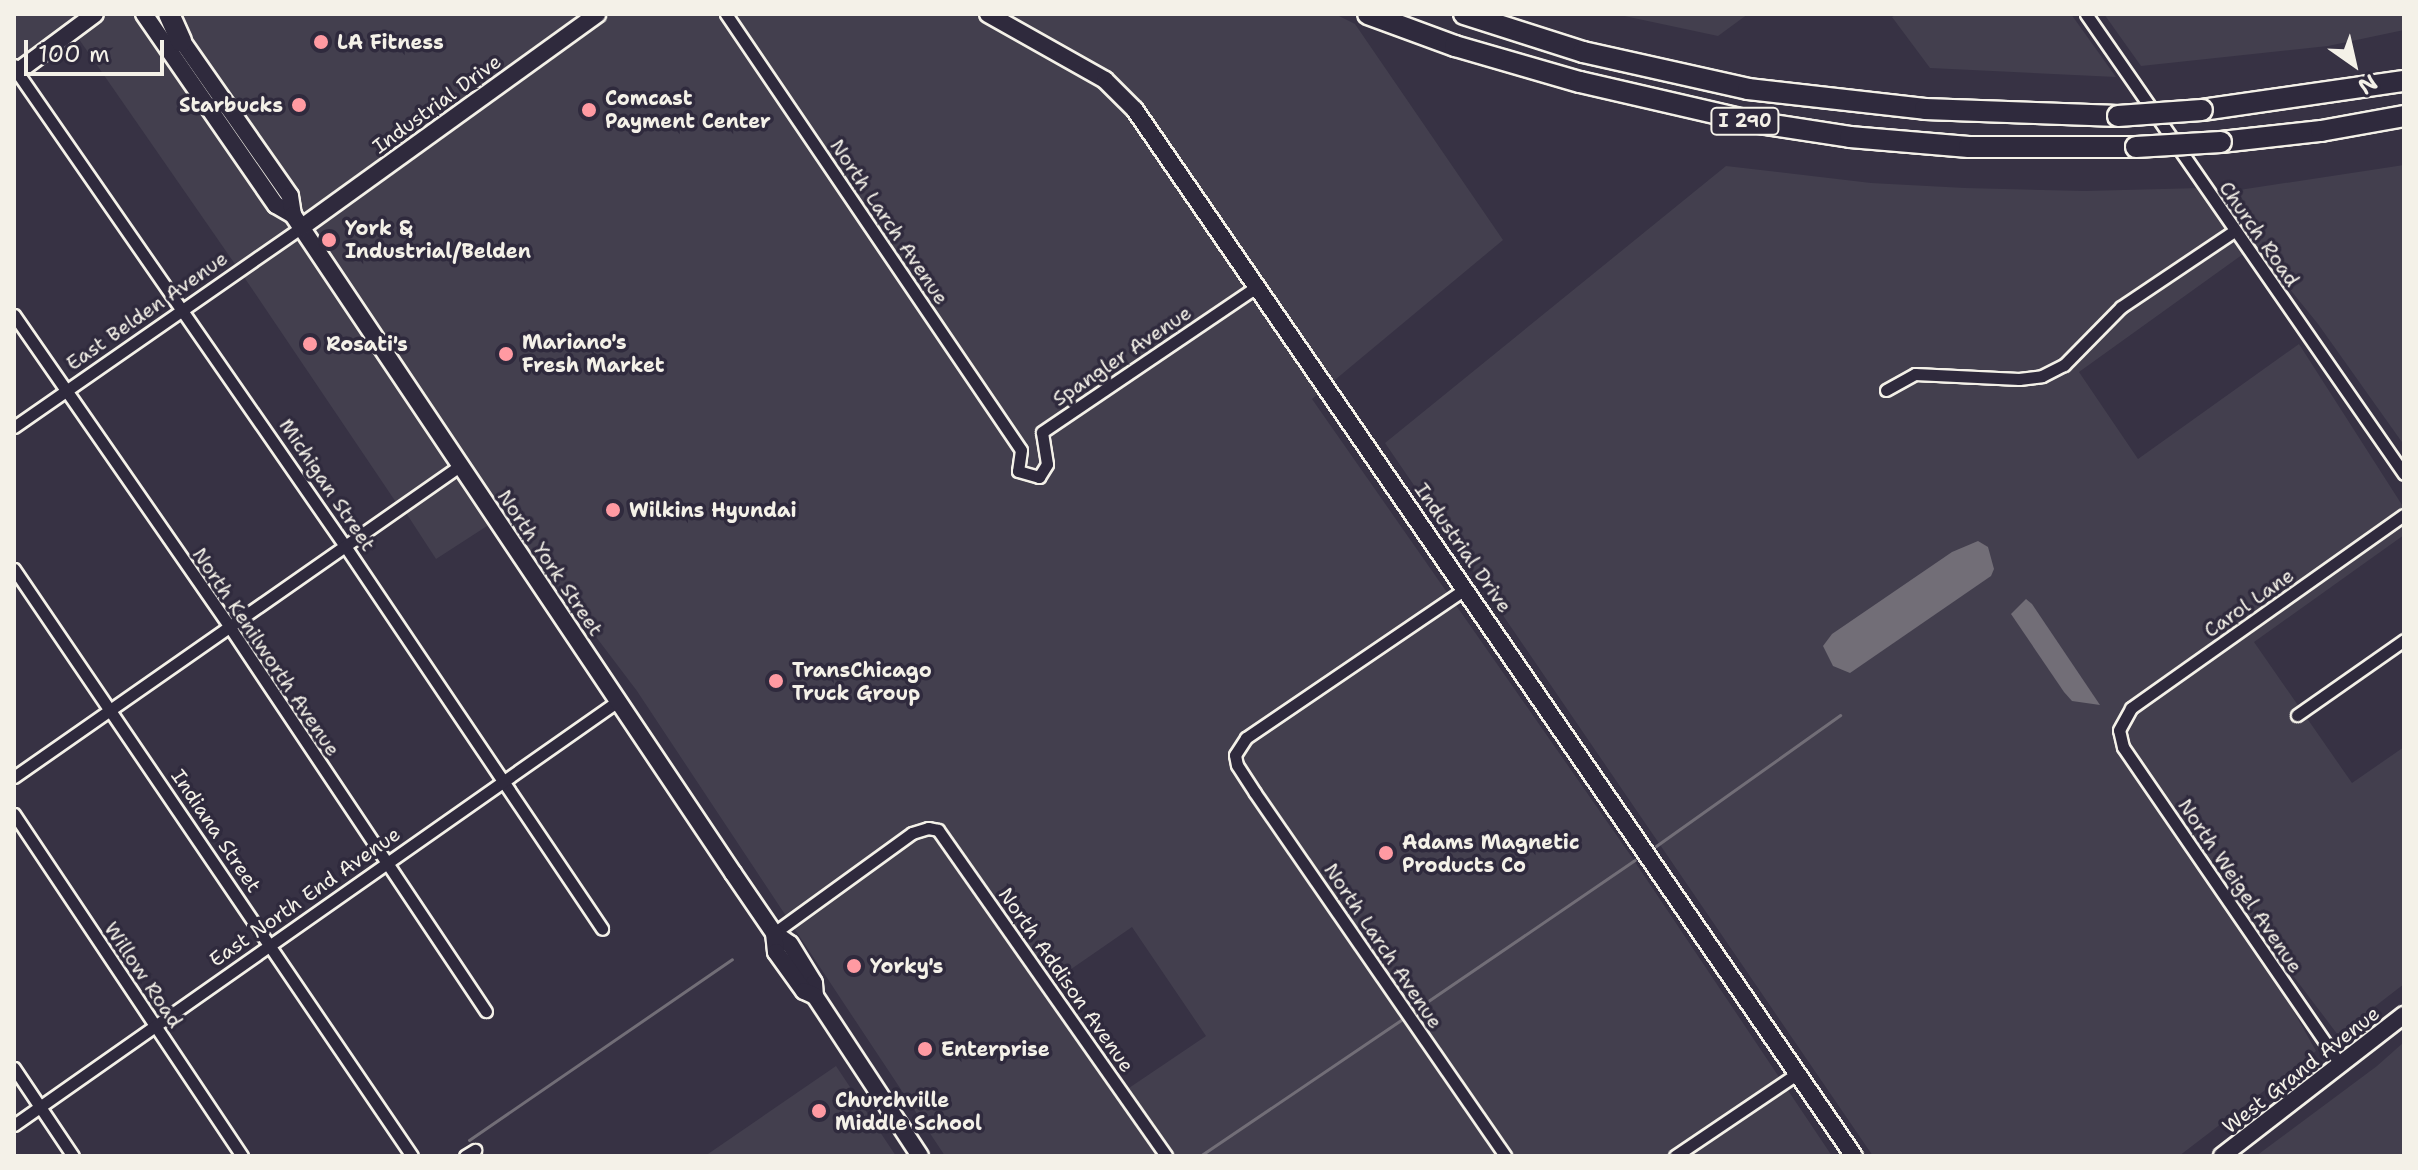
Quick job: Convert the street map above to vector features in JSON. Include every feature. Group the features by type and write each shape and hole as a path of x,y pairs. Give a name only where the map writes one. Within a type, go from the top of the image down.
{"highway":[{"path":"166,14 181,41"},
{"name":"I 290","path":"1368,14 1455,46 1524,66 1741,120 1850,137 1969,147 2136,147 2321,131 2404,116"},
{"name":"I 290","path":"1464,14 1583,52 1748,89 1925,109 2118,116 2202,110 2404,81"}],"street":[{"path":"15,71 95,14"},
{"name":"North York Street","path":"144,14 276,205 297,221"},
{"name":"Industrial Drive","path":"297,221 597,14"},
{"name":"North Larch Avenue","path":"726,14 1021,450"},
{"name":"Industrial Drive","path":"988,14 1099,77 1122,94 1258,286 1854,1156"},
{"name":"Church Road","path":"2086,14 2404,474"},
{"name":"North York Street","path":"181,41 290,196 297,221 774,933 790,944 814,983 815,996 920,1156"},
{"name":"Michigan Street","path":"15,71 345,546 602,929"},
{"name":"East Belden Avenue","path":"14,427 297,221"},
{"path":"1886,390 1915,374 2019,379 2042,376 2064,365 2121,307 2234,231"},
{"name":"Spangler Avenue","path":"1021,450 1018,471 1039,477 1047,464 1042,432 1258,286"},
{"name":"North Kenilworth Avenue","path":"14,315 229,626 486,1011"},
{"path":"14,777 461,465"},
{"name":"Carol Lane","path":"2121,726 2131,708 2404,515"},
{"name":"Indiana Street","path":"14,569 271,943 412,1156"},
{"name":"North Larch Avenue","path":"1465,589 1246,738 1235,755 1237,765 1505,1156"},
{"path":"2297,715 2404,640"},
{"name":"East North End Avenue","path":"14,1125 618,701"},
{"name":"North Weigel Avenue","path":"2121,726 2123,747 2340,1064"},
{"name":"Willow Road","path":"14,814 242,1156"},
{"name":"North Addison Avenue","path":"774,933 912,833 934,828 948,839 1166,1156"},
{"name":"West Grand Avenue","path":"2222,1156 2404,1015"},
{"path":"14,1068 73,1156"},
{"path":"1675,1156 1798,1073"}],"shaded area":[{"path":"14,14 89,14 18,66 14,61"},
{"path":"99,14 149,14 297,225 237,267 74,32"},
{"path":"157,14 1335,14 1355,24 1503,240 1312,399 1629,853 1832,1156 945,1156 637,691 468,468","holes":["1132,927 1206,1036 1126,1090 1051,983"]},
{"path":"1615,14 1748,14 1718,36"},
{"path":"1897,14 2071,14 2116,77 1930,68 1892,17"},
{"path":"2104,14 2404,14 2404,30 2328,46 2141,66"},
{"path":"2404,165 2404,445 2318,324 2213,194"},
{"path":"1726,166 1871,183 1965,188 2085,191 2201,188 2246,252 2079,372 2138,459 2299,344 2404,508 2404,535 2254,642 2352,783 2404,747 2404,984 2338,1035 2219,878 2316,1051 2179,1156 1873,1156 1385,443"},
{"path":"301,231 459,465 398,506 240,272"},
{"path":"461,469 495,521 436,559 402,507"},
{"path":"1978,541 1988,547 1994,569 1991,576 1850,673 1833,666 1823,646 1832,634 1952,552"},
{"path":"2026,599 2100,705 2072,701 2064,692 2011,614"},
{"path":"2404,1042 2404,1156 2256,1156 2377,1066"},
{"name":"Churchville Middle School","path":"836,1066 896,1156 705,1156"}],"waterway":[{"path":"1656,846 1840,715"},
{"path":"1415,1010 1635,860"},
{"path":"469,1140 732,959"},
{"path":"1200,1156 1402,1019"}],"place":[{"name":"LA Fitness","path":"321,42"},
{"name":"Starbucks","path":"299,105"},
{"name":"Comcast Payment Center","path":"589,110"},
{"name":"York & Industrial/Belden","path":"329,240"},
{"name":"Rosati's","path":"310,344"},
{"name":"Mariano's Fresh Market","path":"506,354"},
{"name":"Wilkins Hyundai","path":"613,510"},
{"name":"TransChicago Truck Group","path":"776,681"},
{"name":"Adams Magnetic Products Co","path":"1386,853"},
{"name":"Yorky's","path":"854,966"},
{"name":"Enterprise","path":"925,1049"},
{"name":"Churchville Middle School","path":"819,1111"}]}
